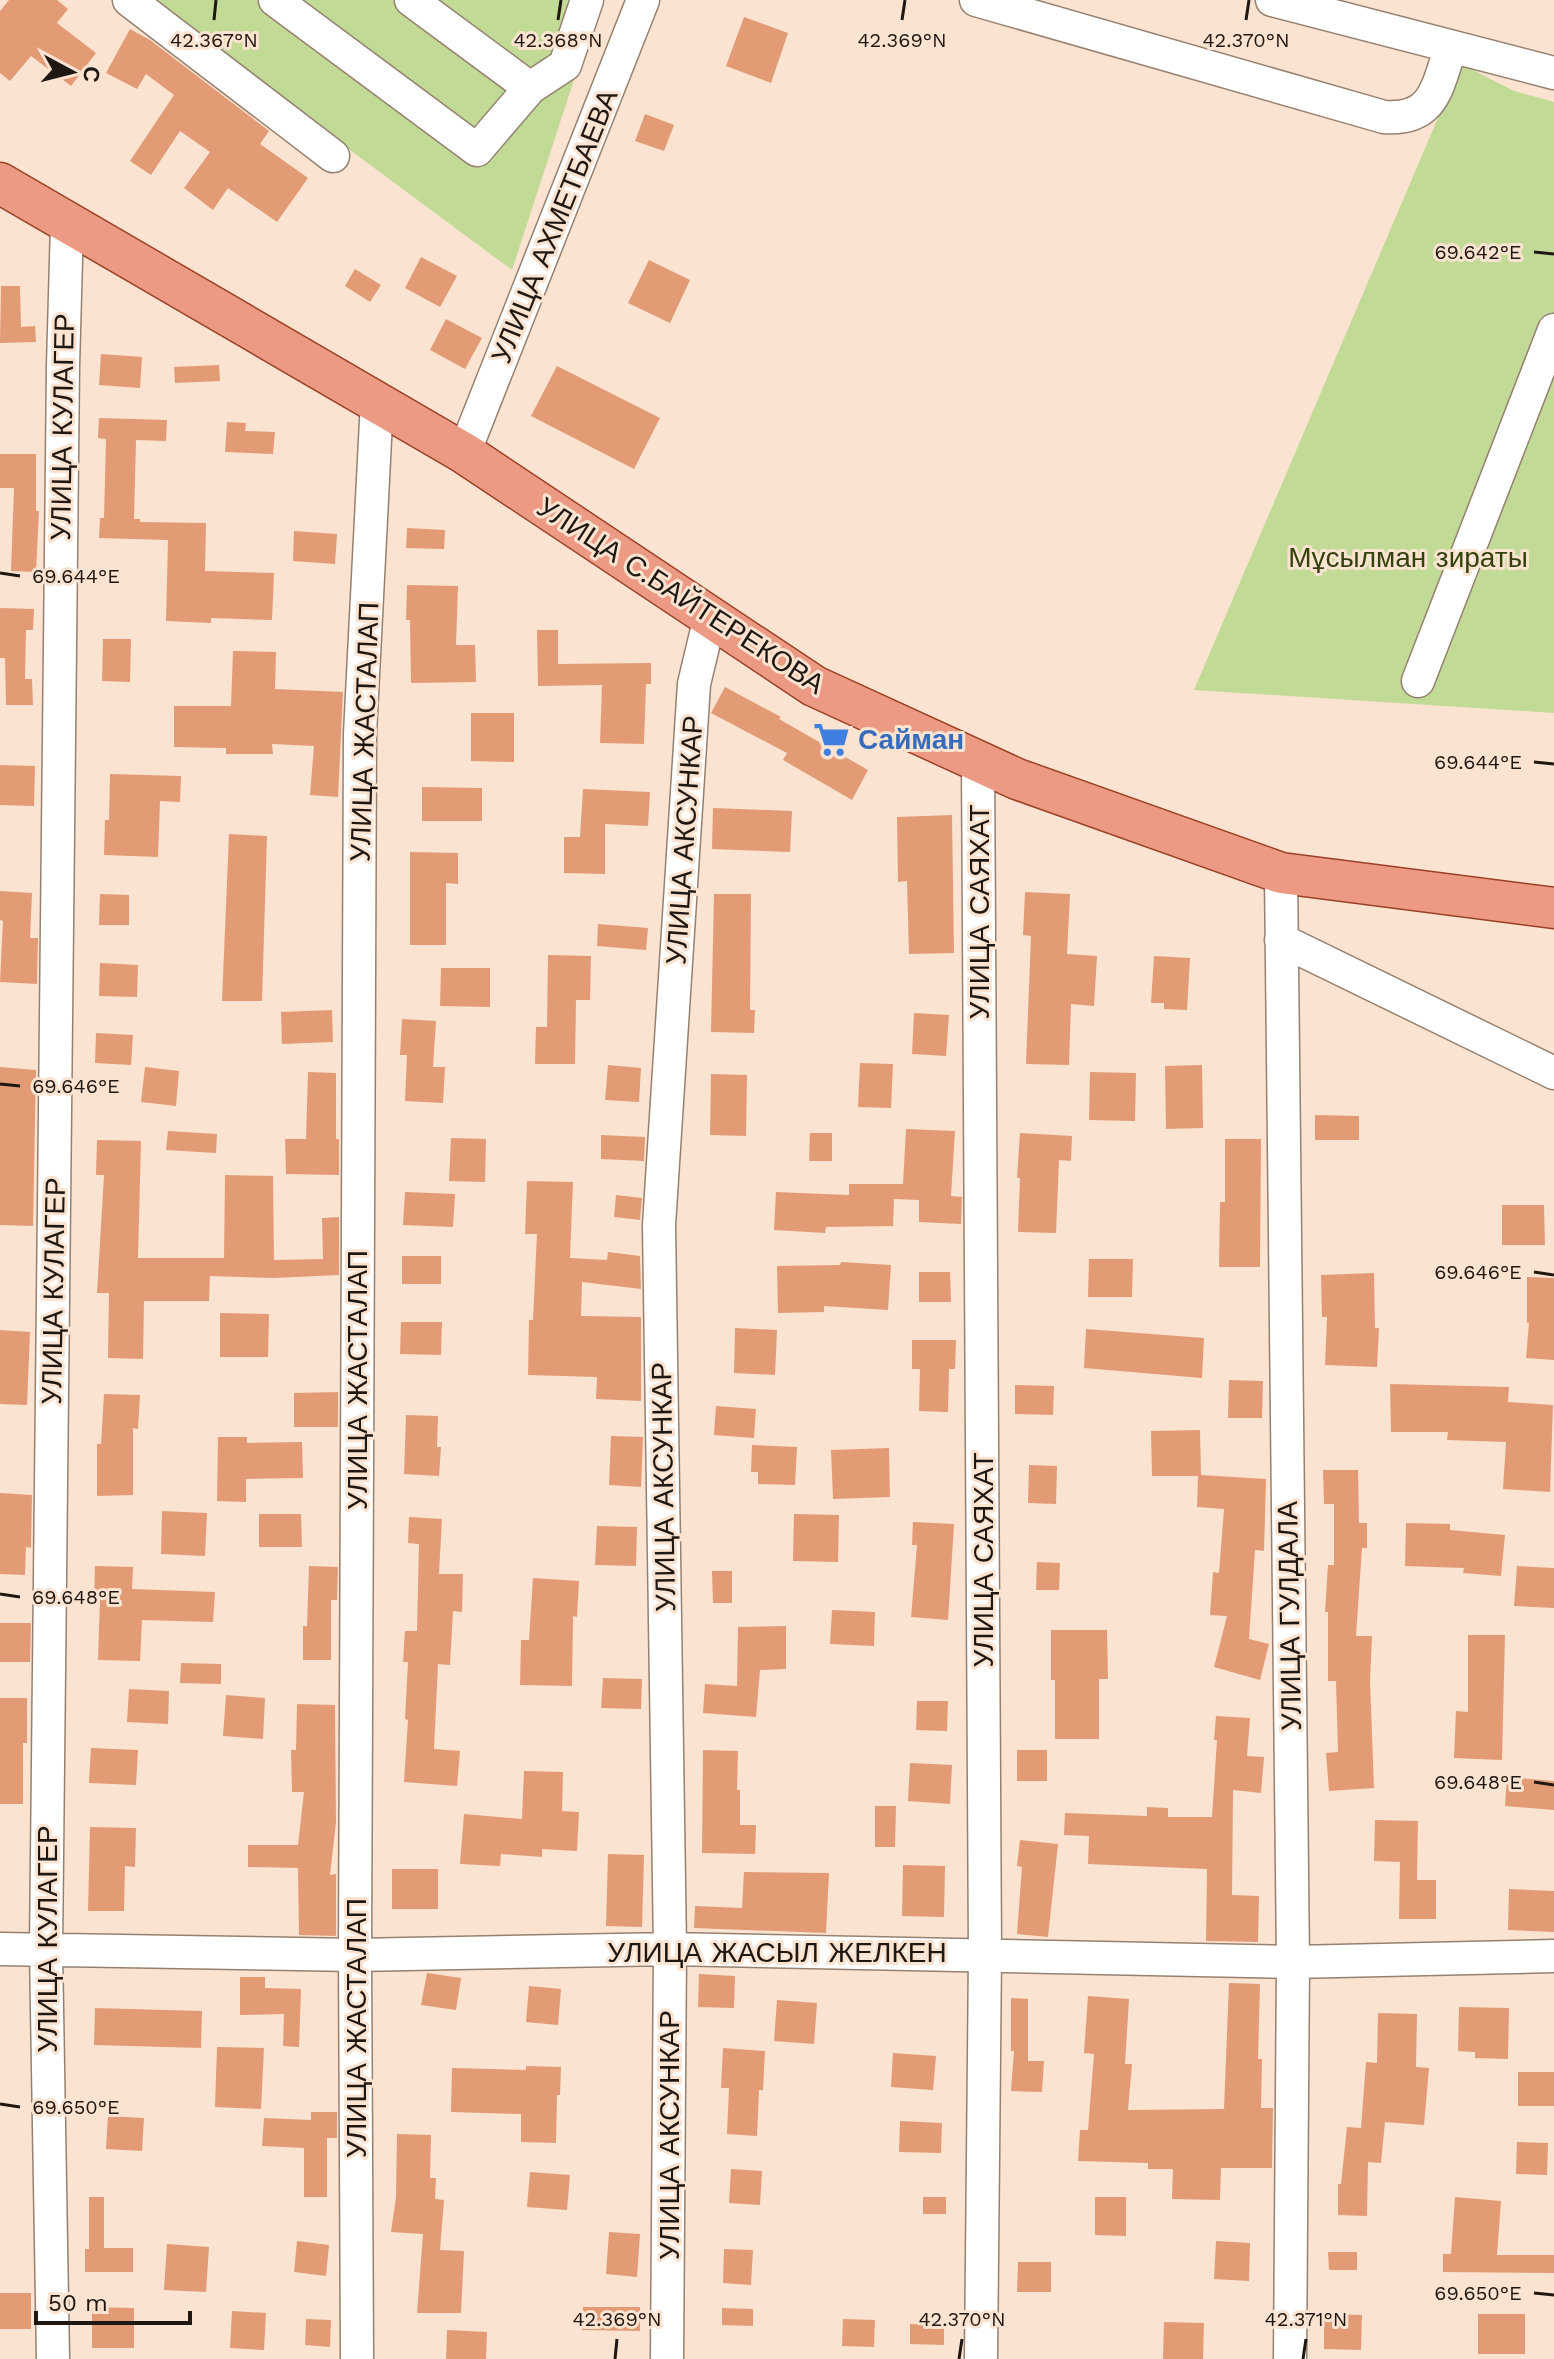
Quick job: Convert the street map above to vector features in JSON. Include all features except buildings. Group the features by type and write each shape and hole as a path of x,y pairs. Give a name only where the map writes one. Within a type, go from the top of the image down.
{"main road":[{"name":"УЛИЦА С.БАЙТЕРЕКОВА","path":"0,183 464,453 814,686 1017,779 1281,873 1554,908"}],"street":[{"path":"129,0 333,156"},
{"path":"411,0 530,88"},
{"path":"278,1 477,150 530,88 565,65 587,0"},
{"name":"УЛИЦА АХМЕТБАЕВА","path":"464,453 643,0"},
{"path":"976,0 1384,117 1415,115 1424,108 1435,92 1451,47"},
{"path":"1272,0 1317,6 1451,47 1554,73"},
{"name":"УЛИЦА КУЛАГЕР","path":"53,2359 46,1950 61,461 67,224"},
{"path":"1418,681 1554,330"},
{"name":"УЛИЦА ЖАСТАЛАП","path":"357,2359 355,1955 360,734 377,401"},
{"name":"УЛИЦА АКСУНКАР","path":"667,2359 670,1949 659,1225 694,684 710,617"},
{"name":"УЛИЦА САЯХАТ","path":"978,761 985,1954 981,2359"},
{"name":"УЛИЦА ГУЛДАЛА","path":"1281,873 1293,1962 1290,2359"},
{"path":"1281,940 1554,1073"},
{"name":"УЛИЦА ЖАСЫЛ ЖЕЛКЕН","path":"0,1949 355,1955 670,1949 1293,1962 1554,1956"}],"green space":[{"path":"148,0 600,0 512,270"},
{"name":"Мұсылман зираты","path":"1461,64 1514,91 1554,102 1554,713 1194,690"}],"place":[{"name":"Сайман","path":"832,739"}]}
